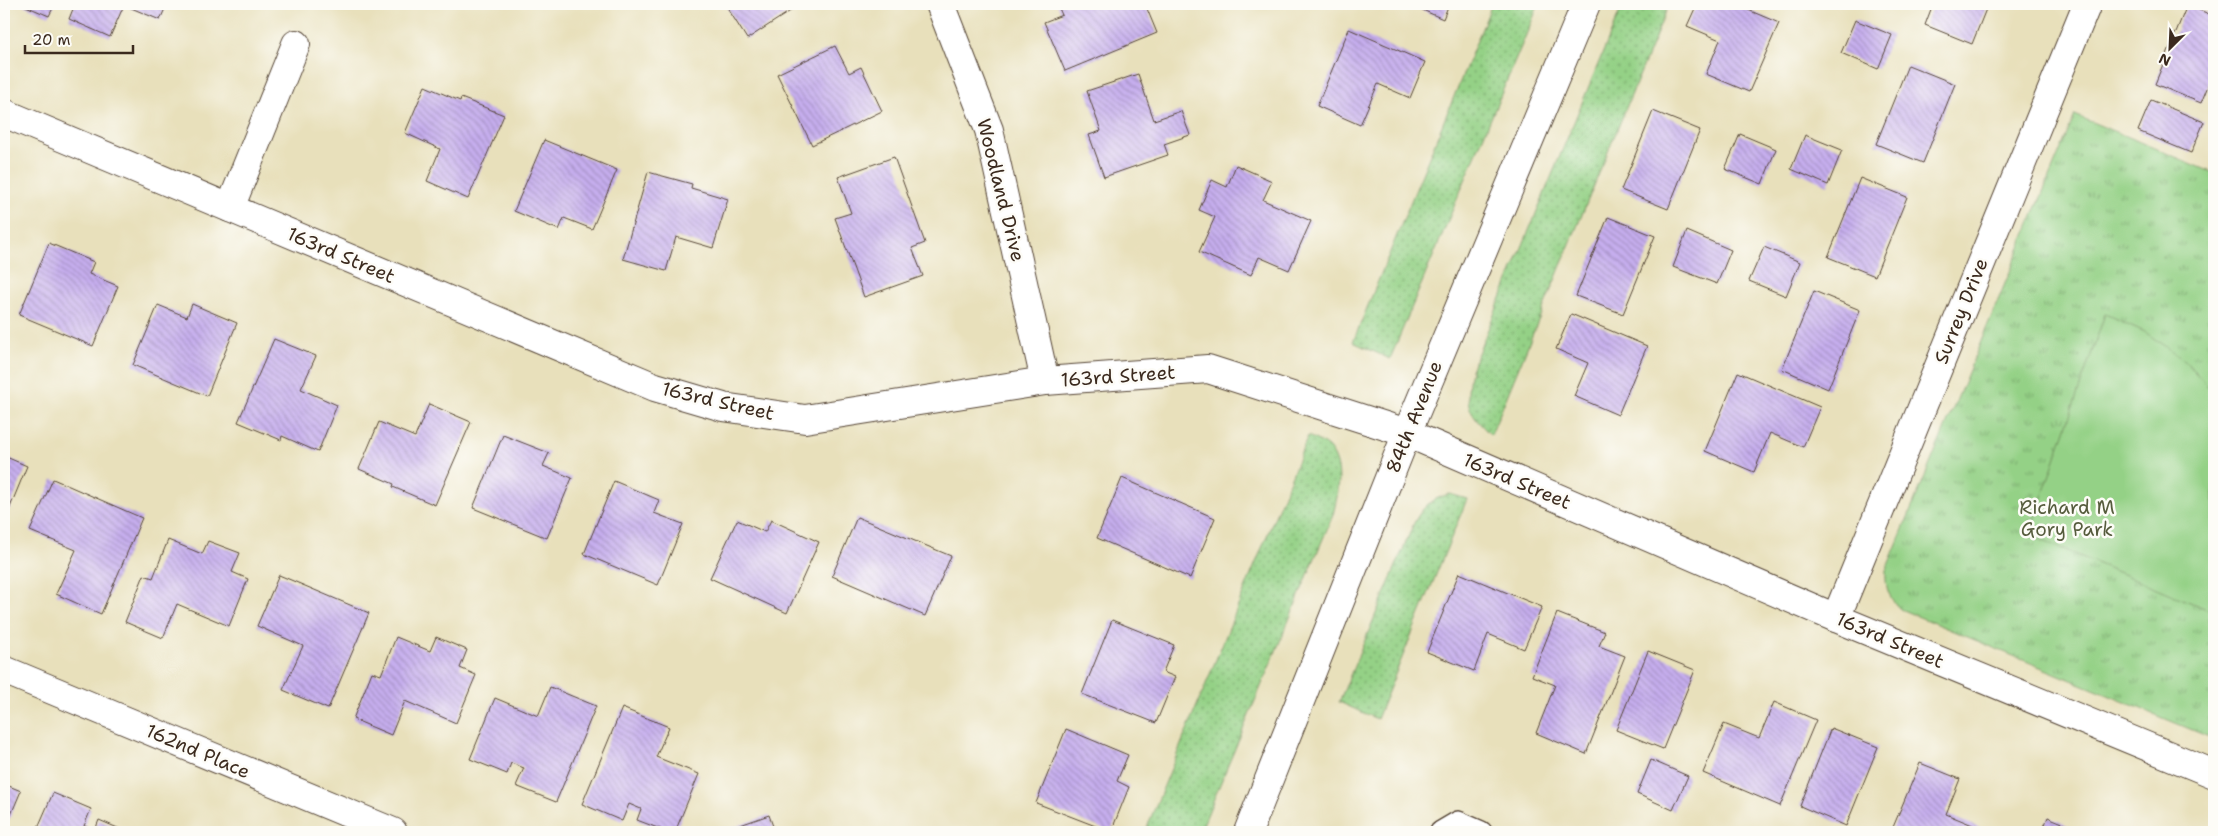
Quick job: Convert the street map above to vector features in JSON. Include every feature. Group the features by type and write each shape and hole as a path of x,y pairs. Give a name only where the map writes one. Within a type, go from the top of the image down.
{"street":[{"name":"Woodland Drive","path":"940,4 989,130 1045,381"},
{"name":"84th Avenue","path":"1253,831 1407,433 1586,4"},
{"name":"Surrey Drive","path":"1836,618 2087,4"},
{"path":"230,208 296,44"},
{"name":"163rd Street","path":"4,113 655,387 723,406 805,419 1045,381 1208,369 1407,433 1836,618 2214,774"},
{"name":"162nd Place","path":"4,670 393,832"}],"lane":[{"path":"1441,832 1458,822 1481,832"}],"green space":[{"path":"1492,4 1539,4 1390,359 1353,342"},
{"path":"1623,4 1669,4 1491,435 1476,419 1469,406 1468,391 1471,370"},
{"name":"Richard M Gory Park","path":"2075,115 2214,173 2214,739 1900,609 1890,596 1887,587 1886,570"},
{"path":"2105,314 2145,332 2184,360 2214,393 2214,598 2209,610 2029,535"},
{"path":"1308,436 1329,448 1337,464 1339,481 1333,515 1200,832 1145,832"},
{"path":"1450,494 1467,499 1377,719 1339,702 1414,523 1428,504"}],"building":[{"path":"21,4 55,4 49,16"},
{"path":"75,4 167,4 160,20 124,5 110,37 69,19"},
{"path":"725,4 793,4 795,8 747,39"},
{"path":"1057,4 1145,4 1157,33 1065,71 1044,22 1062,15"},
{"path":"1409,4 1449,4 1443,19"},
{"path":"1697,4 1734,4 1779,23 1749,92 1706,74 1720,40 1687,26"},
{"path":"1933,4 1988,4 1972,44 1925,25"},
{"path":"2187,5 2214,16 2214,71 2201,103 2155,84"},
{"path":"1855,20 1892,35 1878,69 1841,53"},
{"path":"1349,29 1425,62 1410,98 1378,84 1360,125 1317,106"},
{"path":"835,46 849,73 861,67 882,111 812,145 777,74"},
{"path":"1908,65 1955,84 1923,163 1876,144"},
{"path":"1138,74 1154,120 1181,111 1190,135 1164,144 1168,155 1104,177 1089,135 1101,131 1087,91"},
{"path":"425,86 460,101 461,98 504,115 468,199 427,181 440,149 405,133"},
{"path":"2151,100 2204,122 2191,153 2138,131"},
{"path":"1653,111 1700,130 1668,209 1621,190"},
{"path":"1740,134 1776,149 1762,184 1725,169"},
{"path":"1805,135 1842,150 1828,185 1791,169"},
{"path":"544,140 617,170 592,229 564,218 559,230 514,211"},
{"path":"894,157 925,243 912,248 923,276 864,297 835,218 851,213 838,177"},
{"path":"1236,165 1272,181 1263,200 1311,221 1289,270 1259,257 1251,275 1199,252 1215,217 1199,210 1212,180 1227,187"},
{"path":"648,172 692,184 691,188 728,199 713,248 676,237 666,271 623,259"},
{"path":"1860,178 1907,197 1875,276 1828,257"},
{"path":"1608,217 1655,236 1623,314 1576,296"},
{"path":"1687,231 1731,250 1717,284 1673,267"},
{"path":"49,243 94,262 89,274 118,286 93,346 19,315"},
{"path":"1764,247 1800,262 1786,296 1749,281"},
{"path":"1814,291 1860,310 1828,389 1782,369"},
{"path":"192,304 237,323 207,396 133,365 158,305 187,317"},
{"path":"1571,314 1647,346 1618,415 1574,396 1588,363 1556,349"},
{"path":"274,339 316,356 301,389 337,405 318,452 282,436 281,440 238,422"},
{"path":"1738,372 1820,407 1803,447 1770,433 1754,472 1705,451"},
{"path":"429,404 471,422 435,505 393,487 394,484 359,469 379,422 415,437"},
{"path":"503,435 549,453 543,466 572,478 547,538 473,508"},
{"path":"4,456 27,466 4,522"},
{"path":"1122,478 1215,518 1190,578 1097,538"},
{"path":"53,479 142,518 101,614 56,594 76,550 30,531"},
{"path":"614,481 659,500 654,513 683,524 658,585 584,554"},
{"path":"857,517 951,556 925,616 832,576"},
{"path":"737,520 765,532 771,520 819,542 787,613 710,578"},
{"path":"168,540 202,554 208,541 240,553 232,572 248,579 229,626 177,604 163,638 125,622 144,575 153,578"},
{"path":"1459,573 1542,607 1524,649 1488,634 1474,671 1427,652"},
{"path":"279,575 369,613 328,709 283,690 303,646 257,626"},
{"path":"1557,613 1605,632 1599,646 1625,656 1586,754 1536,733 1555,685 1532,676"},
{"path":"1112,620 1174,645 1163,672 1175,677 1156,723 1082,694"},
{"path":"396,637 430,651 436,637 467,650 460,668 476,675 456,723 405,701 391,735 353,719 372,672 381,675"},
{"path":"1648,651 1695,670 1663,749 1616,730"},
{"path":"550,687 596,706 556,802 516,786 524,768 511,763 507,774 470,759 495,698 538,716"},
{"path":"1774,702 1816,720 1780,806 1703,773 1724,724 1759,738"},
{"path":"622,708 669,727 656,757 699,774 675,832 668,832 637,820 641,809 629,804 622,821 582,804"},
{"path":"1831,728 1878,747 1846,826 1800,806"},
{"path":"1066,729 1128,755 1117,781 1129,787 1111,832 1036,803"},
{"path":"1651,760 1688,776 1673,810 1637,794"},
{"path":"1920,763 1960,779 1946,814 1982,829 1981,832 1891,832"},
{"path":"4,784 21,791 4,831"},
{"path":"53,793 91,809 84,826 95,830 99,820 127,832 36,832"},
{"path":"769,815 775,832 720,832"},
{"path":"2048,817 2084,832 2042,832"}]}
